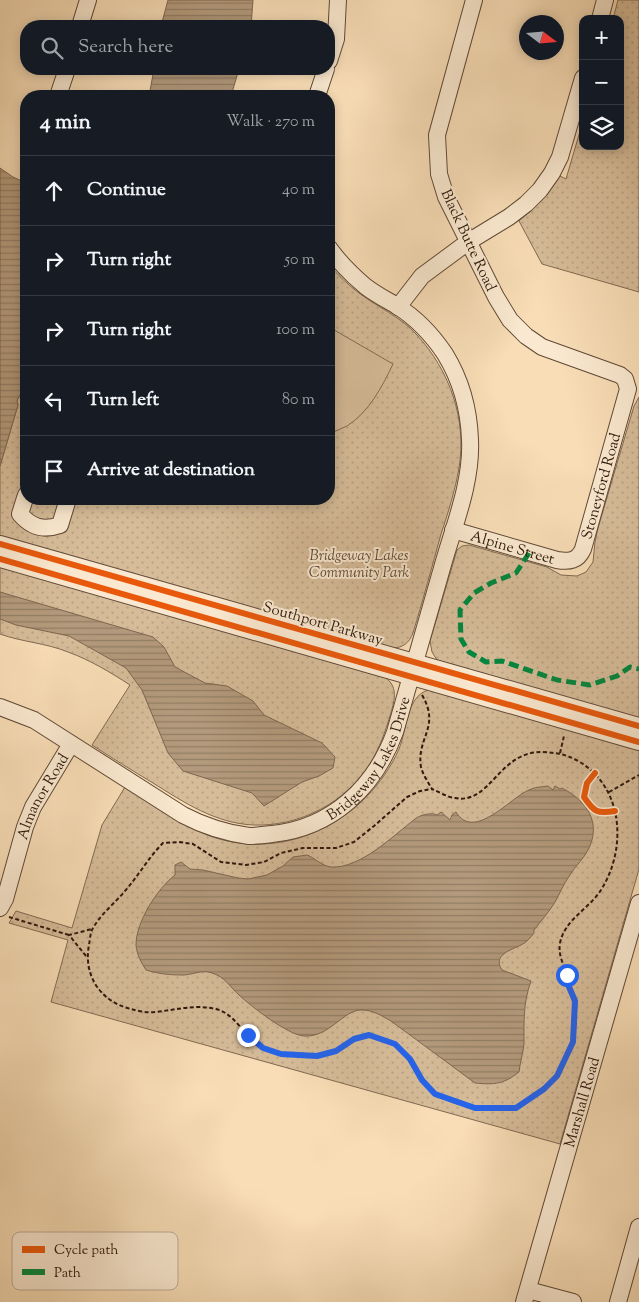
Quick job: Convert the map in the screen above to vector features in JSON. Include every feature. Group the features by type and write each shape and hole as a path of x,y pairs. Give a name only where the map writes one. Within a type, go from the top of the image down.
{"street":[{"path":"82,20 88,0"},
{"path":"335,42 338,0"},
{"name":"Black Butte Road","path":"474,0 442,115 437,144 439,174 442,186 468,242 510,320 526,336 542,347 614,372 625,379"},
{"path":"601,15 605,0"},
{"path":"60,90 65,75"},
{"path":"319,90 324,75"},
{"path":"398,307 422,276 468,242 509,217 540,190 552,173 563,148 579,92"},
{"name":"Bridgeway Lakes Drive","path":"0,706 34,720 183,816 224,831 251,836 303,829 326,818 350,800 371,779 388,752 453,530 469,464 470,441 465,400 454,370 445,354 416,322 398,307 365,287 335,255"},
{"name":"Stoneyford Road","path":"574,560 583,549 627,394 625,379"},
{"path":"23,505 20,514 27,522 38,528 50,529 60,525 66,505"},
{"path":"29,560 43,536 38,528"},
{"name":"Alpine Street","path":"453,530 557,560 574,560"},
{"name":"Southport Parkway","path":"0,544 29,560 412,670 639,742"},
{"name":"Southport Parkway","path":"0,559 29,560"},
{"name":"Southport Parkway","path":"412,670 639,726"},
{"name":"Almanor Road","path":"4,913 5,898 25,827 33,807 72,744"},
{"name":"Marshall Road","path":"526,1296 639,903"},
{"path":"618,1302 639,1227"},
{"path":"526,1296 573,1302"}],"path":[{"path":"421,693 427,702 430,716 430,724 422,751 421,766 432,789"},
{"path":"560,753 565,734"},
{"path":"533,752 560,753 574,759 595,773 608,792 615,811 618,830 614,861 608,876 594,900 565,929 560,951 561,960 567,975 567,982 575,1001 573,1042 557,1076 544,1089 516,1108 475,1108 435,1094 422,1080 410,1059 395,1044 369,1035 354,1039 336,1051 317,1056 281,1054 263,1048 224,1011 196,1006 152,1013 117,1005 100,994 91,977 87,956 92,929 163,843 179,842 192,844 221,862 246,865 264,862 281,853 303,848 336,848 354,842 407,797 420,791 432,789 455,798 467,798 478,795 508,764 519,757 533,752"},
{"path":"590,779 595,773"},
{"path":"608,792 639,776"},
{"path":"607,812 615,811"},
{"path":"4,913 69,935 87,956"},
{"path":"69,935 92,929"},
{"path":"551,950 560,951"}],"green space":[{"path":"618,0 639,0 639,292 542,264 519,221 543,199 560,176 566,179 579,135 579,150 624,150 624,15 614,15"},
{"name":"Bridgeway Lakes Community Park","path":"335,271 355,290 397,318 417,335 439,364 447,380 458,414 461,450 459,468 451,502 410,640 399,647 392,648 0,537 0,466 18,405 17,400 20,396 20,505 335,505"},
{"path":"335,330 393,364 368,406 362,414 347,426 335,431"},
{"path":"639,397 639,719 437,660 432,652 430,641 457,550 462,546 469,545 547,567 561,575 577,576 586,572 593,562 598,528 634,406"},
{"path":"0,566 386,678 393,686 394,700 392,711 377,751 361,776 336,800 321,809 288,822 271,825 253,825 226,820 201,811 92,745 130,685 76,655 60,649 0,634"},
{"path":"428,690 639,749 639,869 560,1144 51,1002 68,940 9,923 16,911 72,928 102,825 125,787 175,819 207,835 236,843 265,844 293,840 320,830 344,815 366,797 385,775 399,749 408,715 415,700"}],"shaded area":[{"path":"168,0 253,0 251,20 163,20"},
{"path":"153,75 237,75 233,90 150,90"},
{"path":"0,168 20,180 20,395 0,466"},
{"path":"0,592 153,637 164,647 175,667 205,683 227,686 253,701 264,715 322,743 335,757 333,768 319,776 302,782 264,806 252,793 183,771 168,753 142,690 126,668 69,636 16,625 0,619"},
{"path":"548,786 553,790 555,786 560,789 562,788 579,799 585,806 593,822 592,840 586,854 568,878 548,913 534,930 534,933 525,943 508,951 499,960 502,970 531,981 525,1005 524,1044 519,1072 509,1079 494,1084 475,1083 391,1021 366,1010 355,1011 349,1014 321,1033 304,1036 297,1034 280,1026 261,1013 217,975 204,972 184,975 169,974 146,970 137,952 137,936 144,916 161,889 175,875 175,865 181,862 190,869 248,879 267,875 283,866 293,857 307,855 331,867 342,866 353,863 376,850 420,816 437,815 441,812 450,820 456,812 464,820 472,822 482,820 521,794 529,790"}],"marked path":[{"path":"529,553 516,573 491,583 474,593 460,610 461,639 469,652 486,662 502,661 557,680 590,685 617,676 630,667 639,669"}],"cycle path":[{"path":"0,544 639,726"},
{"path":"0,559 639,742"},
{"path":"595,773 587,783 584,797 596,811 615,811"}],"route":[{"path":"248,1035 263,1048 281,1054 317,1056 336,1051 354,1039 369,1035 395,1044 410,1059 422,1080 435,1094 475,1108 516,1108 544,1089 557,1076 573,1042 575,1001 567,982 567,975"}]}
